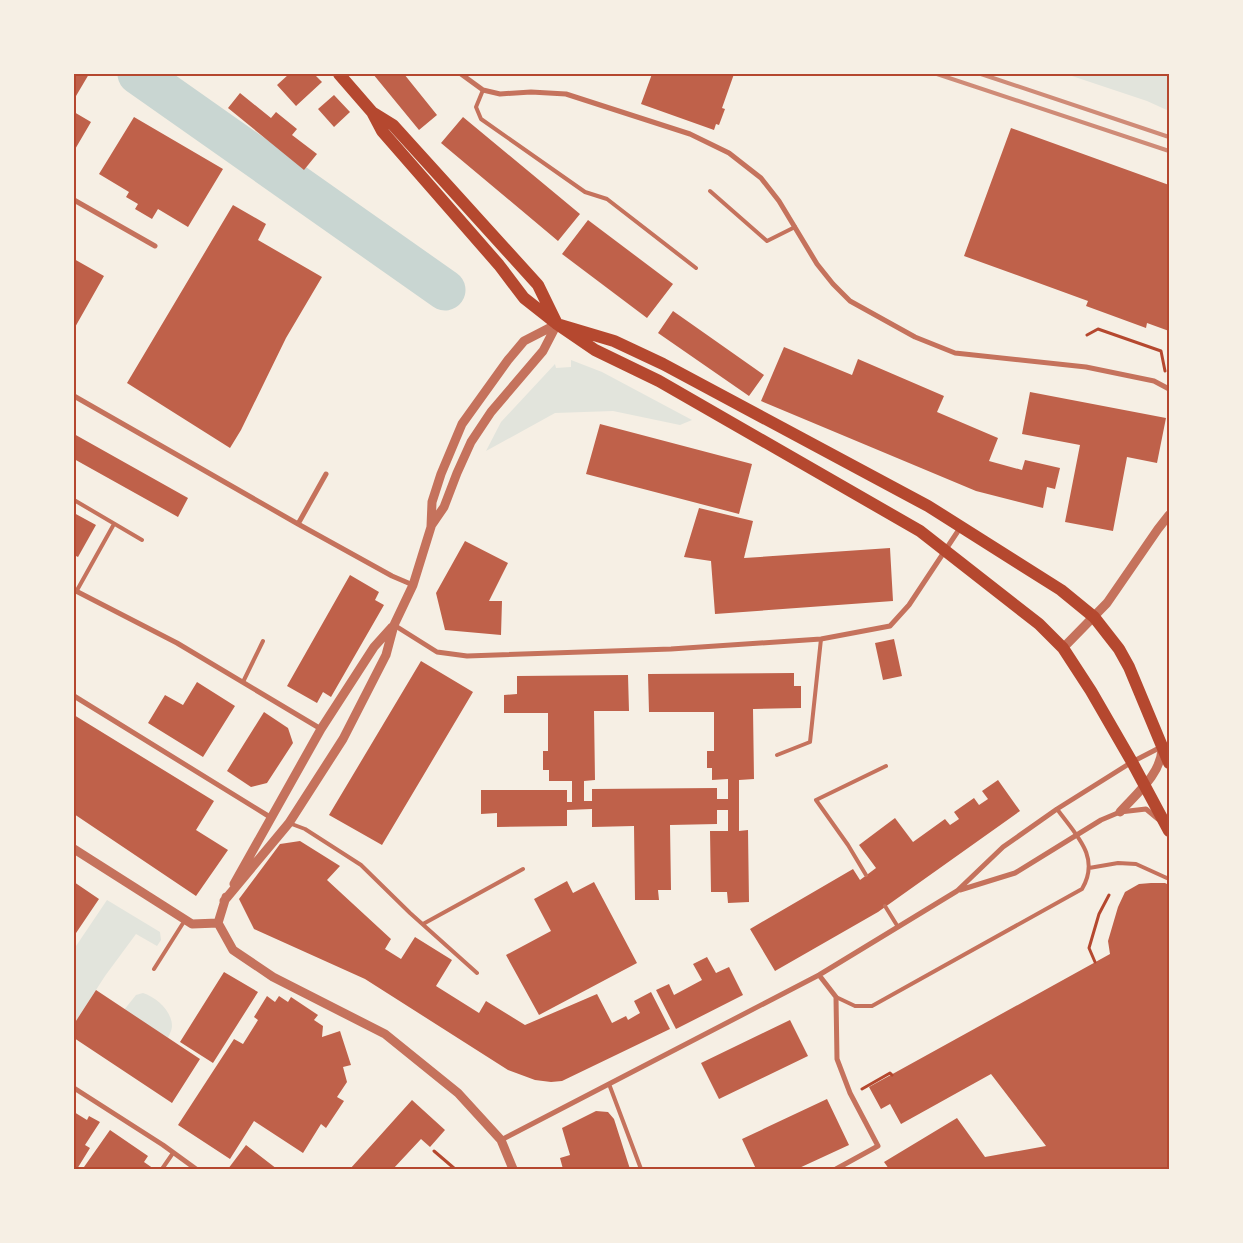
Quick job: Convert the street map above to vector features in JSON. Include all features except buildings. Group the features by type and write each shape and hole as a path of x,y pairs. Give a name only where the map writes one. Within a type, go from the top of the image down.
{"main road":[{"path":"339,74 372,112 382,131 499,265 524,298 557,324 595,350 668,386 920,531 1039,624 1063,648 1091,691 1168,829"},
{"path":"372,112 393,125 538,286 557,324 614,341 663,364 928,506 1061,590 1094,617 1106,631 1129,667 1169,763"}],"street":[{"path":"461,74 483,90 500,94 531,92 566,94 690,134 729,154 761,178 779,200 817,264 850,301 915,337 955,353 1086,367 1154,381 1169,389"},
{"path":"74,200 155,246"},
{"path":"431,526 444,507 471,442 491,412 543,351 557,324"},
{"path":"224,901 289,824 344,739 386,655 394,625 413,584 431,526 432,502 441,474 462,424 508,360 524,342 557,324"},
{"path":"74,396 298,524 392,576 413,584"},
{"path":"298,524 326,474"},
{"path":"1063,648 1107,603 1169,516"},
{"path":"394,625 437,652 467,656 671,649 821,639 890,626 909,605 960,527"},
{"path":"75,591 177,643 321,729"},
{"path":"394,625 374,646 321,729 224,901 218,923 232,950 273,977 385,1034 458,1094 501,1140 513,1169"},
{"path":"74,696 270,817"},
{"path":"501,1140 819,975 957,891 1003,847 1057,809 1132,762 1162,746 1162,757 1154,776 1120,812"},
{"path":"957,891 1015,873 1101,820 1120,812 1146,809 1168,829"},
{"path":"74,849 192,924 218,923"},
{"path":"819,975 836,997 837,1060 851,1095 878,1146 836,1169"},
{"path":"74,1088 196,1169"}],"lane":[{"path":"483,90 476,107 481,119 585,192 607,199 696,268"},
{"path":"710,191 767,241 795,227"},
{"path":"74,500 142,540"},
{"path":"75,591 114,524"},
{"path":"777,755 810,742 821,639"},
{"path":"242,682 263,641"},
{"path":"866,875 816,800 886,766"},
{"path":"836,997 855,1006 872,1006 1082,889 1088,879 1089,868 1085,847 1057,809"},
{"path":"289,824 305,829 361,865 478,973"},
{"path":"1089,868 1118,863 1136,864 1169,880"},
{"path":"423,924 523,869"},
{"path":"885,906 898,927"},
{"path":"154,969 186,920"},
{"path":"609,1084 641,1169"},
{"path":"162,1169 173,1153"}],"path":[{"path":"1087,335 1098,329 1161,351 1166,373"},
{"path":"1095,962 1089,948 1099,914 1109,895"},
{"path":"851,1095 890,1073 892,1075"},
{"path":"434,1150 455,1169"}],"shaded area":[{"path":"1066,74 1169,74 1169,111 1147,101"},
{"path":"571,360 602,372 692,420 680,425 613,411 555,413 486,451 501,422 555,364 556,368 571,367"},
{"path":"107,900 160,932 161,940 157,946 136,934 105,976 74,1024 74,949"},
{"path":"143,993 158,1001 169,1015 172,1026 168,1038 124,1010 136,995"}],"waterway":[{"path":"138,74 445,290"}],"railway":[{"path":"937,74 1169,151"},
{"path":"981,74 1169,137"}]}
